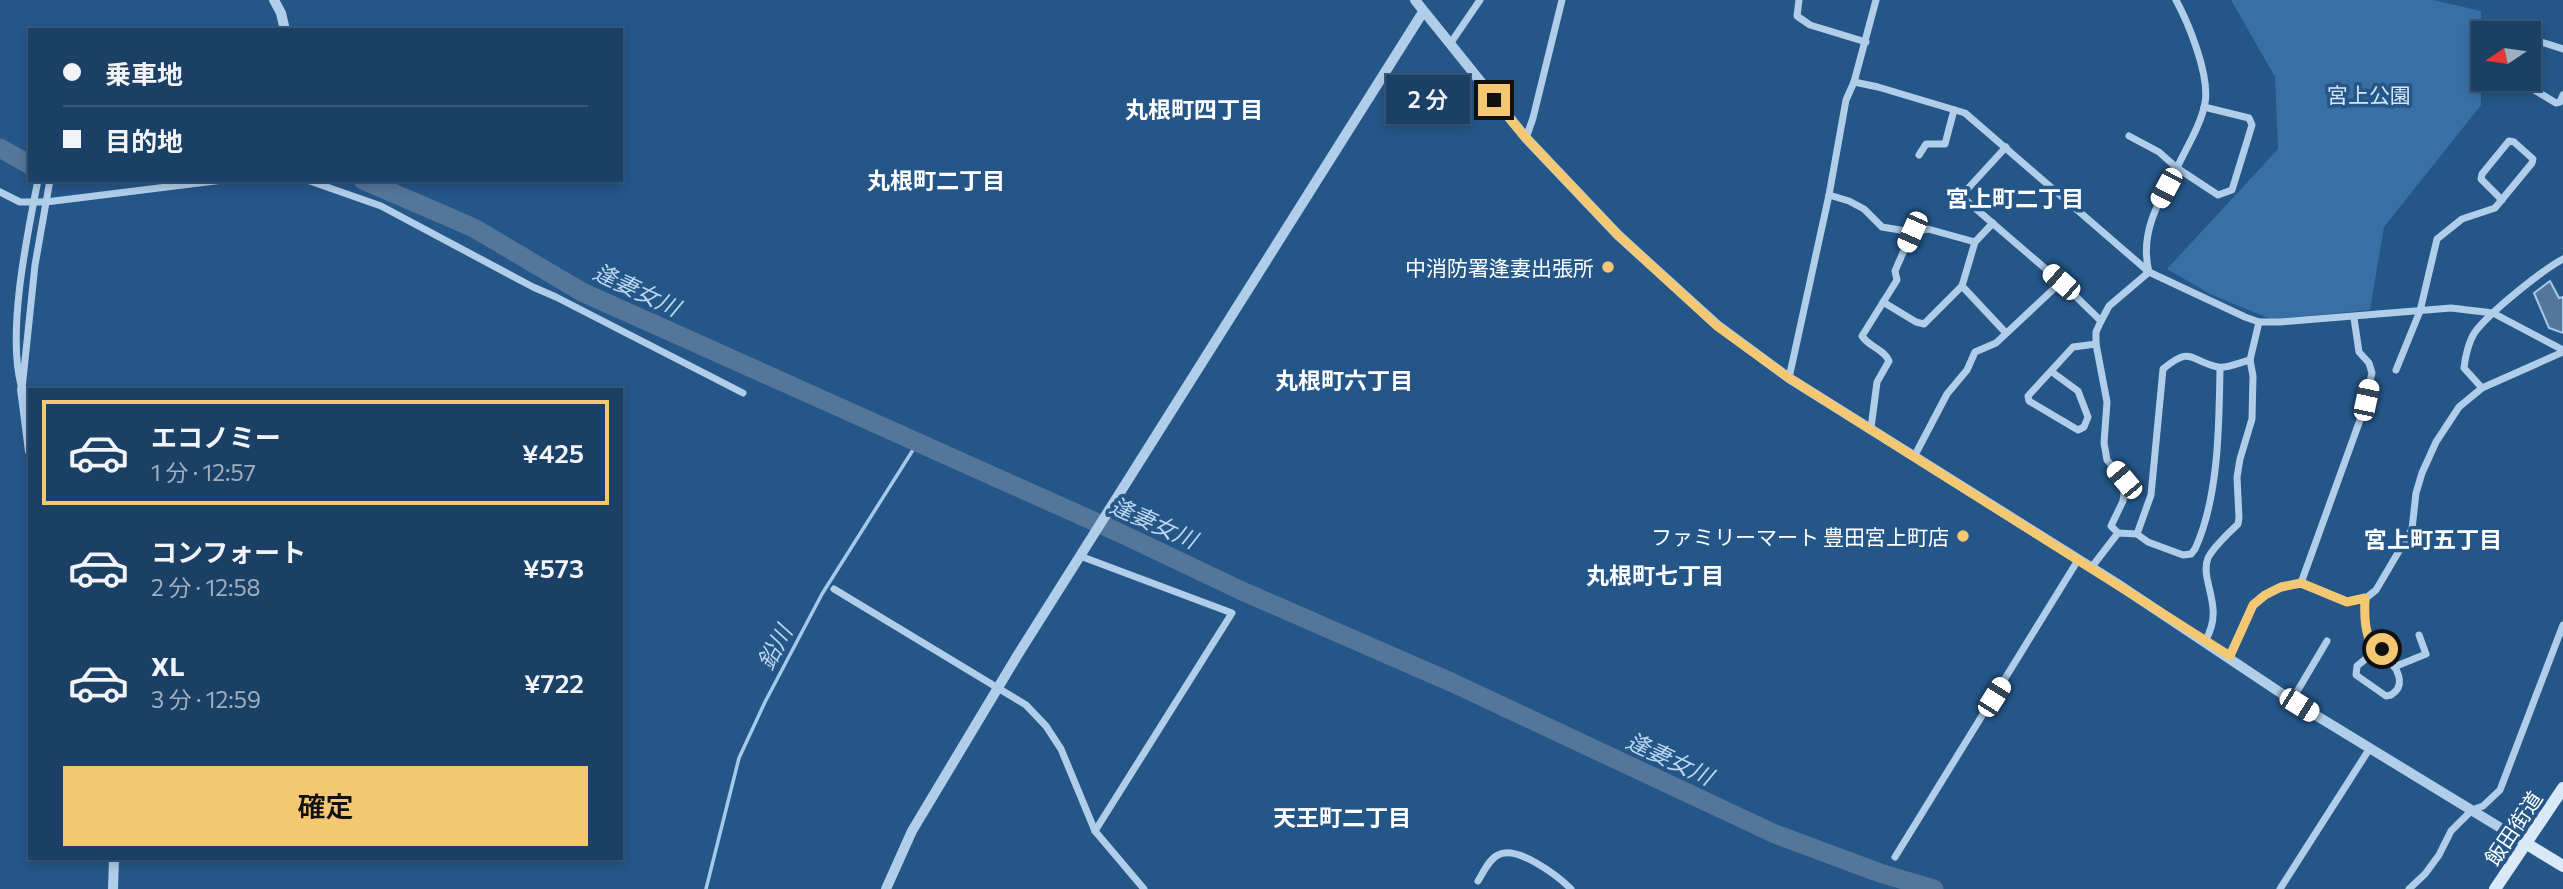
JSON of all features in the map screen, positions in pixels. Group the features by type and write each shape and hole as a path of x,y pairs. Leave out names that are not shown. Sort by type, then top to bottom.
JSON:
{"main road":[{"name":"飯田街道","path":"2495,889 2563,788"},
{"path":"2527,844 2563,866"}],"street":[{"path":"274,0 285,28"},
{"path":"1415,0 1526,138 1609,225 1717,326 1789,378 2230,656 2292,700 2527,844"},
{"path":"1450,44 1480,0"},
{"path":"1526,138 1562,0"},
{"path":"1799,0 1797,16 1804,21 1866,42"},
{"path":"1789,378 1829,195 1846,100 1854,82 1876,0"},
{"path":"2149,272 2144,253 2153,212 2177,168 2204,107 2207,92 2186,18 2176,0"},
{"path":"886,889 912,831 999,687 1423,12"},
{"path":"2541,42 2563,49"},
{"path":"1854,82 1965,113 2149,272 2259,322 2354,318 2451,308 2493,313 2563,351"},
{"path":"2537,91 2556,103 2560,102 2563,95"},
{"path":"2129,136 2159,152 2177,168 2218,195 2232,190 2252,125 2249,118 2204,107"},
{"path":"1919,155 1926,144 1945,144 1954,110"},
{"path":"2396,370 2420,311 2437,239 2455,223 2491,211 2502,200 2533,159 2514,142 2509,141 2482,174 2481,179 2502,200"},
{"path":"2006,147 1961,196 2061,282 2101,321"},
{"path":"28,436 17,371 18,328 21,282 37,182"},
{"path":"22,389 31,292 50,182"},
{"path":"0,192 20,202 34,198 46,202 207,182"},
{"path":"313,182 381,206 533,287 743,393"},
{"path":"1829,195 1864,209 1882,227 1912,232 1928,229 1975,242"},
{"path":"1883,302 1924,324 1962,286 1975,242 1993,223"},
{"path":"1871,428 1877,382 1889,361 1886,354 1866,342 1862,336 1897,280 1895,271 1912,232"},
{"path":"2482,388 2464,368 2474,334 2493,313 2548,267 2563,259"},
{"path":"2149,272 2109,306 2096,332 2108,401 2104,443 2108,460 2126,485 2123,501 2111,526 2118,533 2137,534 2148,542 2183,555 2190,554 2195,549 2210,508 2219,413 2220,368"},
{"path":"1915,455 1947,394 1967,370 1975,352 1996,343 2061,282"},
{"path":"1962,286 2006,333"},
{"path":"2301,583 2360,420 2372,373 2369,363 2359,352 2354,318"},
{"path":"2205,641 2212,629 2214,617 2206,565 2209,556 2238,524 2237,477 2252,419 2250,360 2259,322"},
{"path":"2052,372 2078,391 2088,417 2084,427 2078,430 2029,401 2028,396 2073,347 2096,344"},
{"path":"2230,656 2256,601 2281,587 2301,583 2347,602 2365,598 2376,590 2412,529 2416,493 2442,432 2459,407 2482,388 2563,351"},
{"path":"2137,534 2151,495 2163,369 2185,356 2194,356 2220,368 2250,360"},
{"path":"2091,568 2118,533"},
{"path":"1080,556 1232,613 1095,831"},
{"path":"1895,857 2078,560"},
{"path":"834,589 1026,705 1046,726 1061,749 1095,831 1144,889"},
{"path":"2365,598 2366,637 2374,652"},
{"path":"2409,889 2439,855 2451,831 2472,810 2490,801 2500,790 2563,625"},
{"path":"2394,667 2426,654 2419,635"},
{"path":"2292,700 2328,641"},
{"path":"2382,649 2387,652 2401,683 2396,692 2386,696 2357,675 2357,666 2374,652 2382,649"},
{"path":"2280,889 2370,748"},
{"path":"1478,881 1495,856 1514,852 1571,889"},
{"path":"113,889 114,860"}],"green space":[{"name":"宮上公園","path":"2231,0 2433,0 2481,11 2481,21 2471,21 2471,91 2481,91 2481,105 2384,227 2370,310 2271,319 2212,295 2167,269 2278,149 2275,77"}],"shaded area":[{"path":"2550,281 2559,298 2563,297 2563,333 2549,328 2534,293"}],"waterway":[{"name":"逢妻女川","path":"0,148 28,164"},
{"name":"逢妻女川","path":"368,182 474,228 582,292 1120,533 1242,591 1453,683 1775,834 1880,873 1934,889"},
{"name":"鉛川","path":"706,889 739,758 765,702 822,594 918,442"}],"place":[{"name":"中消防署逢妻出張所","path":"1608,267"},
{"name":"ファミリーマート 豊田宮上町店","path":"1963,536"}],"district":[{"name":"丸根町四丁目","path":"1194,109"},
{"name":"丸根町二丁目","path":"936,180"},
{"name":"宮上町二丁目","path":"2015,198"},
{"name":"丸根町六丁目","path":"1344,380"},
{"name":"宮上町五丁目","path":"2433,539"},
{"name":"丸根町七丁目","path":"1655,575"},
{"name":"天王町二丁目","path":"1342,817"}],"route":[{"path":"1494,100 1526,138 1618,235 1717,326 1789,378 2230,656 2256,601 2288,584 2301,583 2347,602 2365,598 2366,637 2374,652 2382,649"}]}
